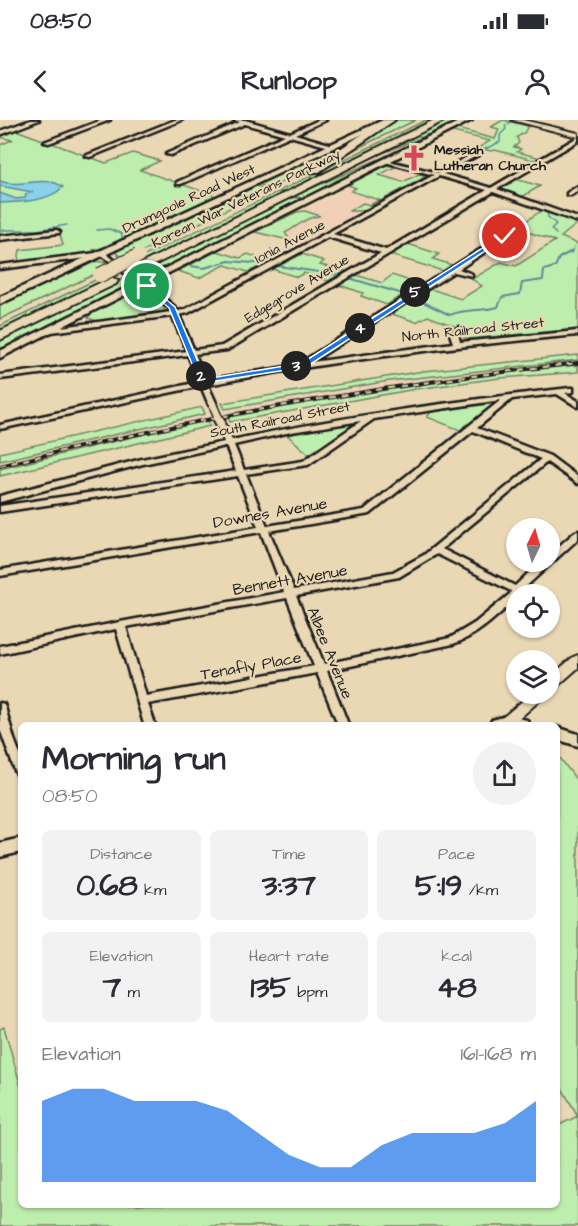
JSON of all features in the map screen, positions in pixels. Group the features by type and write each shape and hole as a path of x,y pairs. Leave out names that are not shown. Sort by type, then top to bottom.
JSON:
{"highway":[{"path":"312,173 389,120"},
{"name":"Korean War Veterans Parkway","path":"0,336 106,278 422,120"},
{"name":"Korean War Veterans Parkway","path":"143,260 293,192 441,120"},
{"path":"293,192 448,130"},
{"name":"Korean War Veterans Parkway","path":"0,323 106,278"}],"main road":[{"name":"Drumgoole Road West","path":"2,299 104,254 389,120"},
{"path":"0,355 468,120"},
{"path":"560,735 578,740"},
{"path":"0,850 18,846"}],"street":[{"path":"0,133 36,120"},
{"path":"47,142 107,120"},
{"path":"88,156 179,120"},
{"path":"236,120 248,121 333,146"},
{"path":"179,183 323,120"},
{"path":"515,120 578,137"},
{"path":"169,154 248,121"},
{"name":"Edgegrove Avenue","path":"0,377 224,348 578,137"},
{"name":"Ionia Avenue","path":"47,331 186,312 478,153"},
{"path":"387,161 492,190 578,220"},
{"path":"569,194 578,188"},
{"path":"304,365 512,233 509,230 521,222"},
{"path":"0,238 57,232"},
{"path":"328,235 387,252"},
{"path":"0,267 104,254"},
{"name":"Albee Avenue","path":"104,254 168,303 176,315 342,722"},
{"path":"452,269 470,275"},
{"path":"82,314 83,318 89,322 104,324"},
{"path":"458,344 454,337 459,329"},
{"name":"North Railroad Street","path":"0,425 203,381 458,344 578,333"},
{"name":"South Railroad Street","path":"0,499 90,474 374,416 570,390"},
{"path":"560,393 578,405"},
{"name":"Downes Avenue","path":"0,573 367,512 508,398"},
{"path":"0,509 305,463 374,416"},
{"path":"471,428 547,458 578,481"},
{"name":"Bennett Avenue","path":"0,650 120,625 389,578 418,564 547,458"},
{"name":"Tenafly Place","path":"560,550 578,534"},
{"path":"435,549 506,585"},
{"name":"Tenafly Place","path":"522,584 535,572"},
{"name":"Tenafly Place","path":"142,701 320,669 453,640 467,634 506,603"},
{"path":"120,625 148,722"},
{"path":"560,676 578,660"},
{"path":"511,722 530,704"},
{"path":"0,707 8,739 18,764"}],"shaded area":[{"path":"387,165 427,176 301,244 258,233 312,204 318,204 340,193 336,191"},
{"path":"578,360 578,365 425,381 227,414 225,409 389,381"},
{"path":"205,414 207,419 0,469 0,461"}],"green space":[{"path":"394,120 416,120 339,157"},
{"path":"426,120 437,120 287,193 279,191"},
{"path":"447,120 463,120 364,161"},
{"path":"503,120 528,126 524,133 517,137 519,143 514,147 521,149 517,152 541,158 537,161 478,148 490,141 453,132 457,129 495,139 499,129 491,127"},
{"path":"13,129 106,163 133,153 160,161 140,170 216,196 110,246 93,250 95,252 92,254 18,262 20,250 63,245 59,230 0,236 0,145 12,140 0,137 0,134"},
{"path":"370,131 330,159 270,188 258,184"},
{"path":"411,145 304,199 294,196"},
{"path":"387,165 395,167 379,175 403,182 419,174 427,176 362,211 349,211 363,203 370,205 379,200 351,191 356,188 348,185"},
{"path":"515,179 540,186 522,197 499,189"},
{"path":"256,186 268,189 125,260 114,251"},
{"path":"277,192 285,194 135,267 130,263"},
{"path":"292,197 304,200 149,278 139,271"},
{"path":"544,209 578,223 561,237 578,244 578,329 468,339 462,336 464,330 428,316 416,322 392,314 431,289 461,299 482,286 472,279 501,262 516,266 555,241 519,229 520,225"},
{"path":"305,211 320,216 306,220 285,233 288,237 284,239 255,232 297,212"},
{"path":"408,244 439,254 433,259 452,265 443,271 390,255"},
{"path":"217,251 240,258 248,254 270,262 248,272 225,265 199,278 178,271"},
{"path":"302,254 324,261 320,265 346,271 328,281 304,273 297,277 272,269"},
{"path":"93,261 103,262 110,267 0,319 0,305"},
{"path":"114,271 119,275 0,334 0,326"},
{"path":"356,275 382,283 392,275 419,284 387,305 361,296 363,293 339,285"},
{"path":"124,278 132,285 0,352 0,341"},
{"path":"139,289 164,307 165,313 100,322 88,318 91,313"},
{"path":"578,355 578,360 389,381 225,409 222,403 424,371"},
{"path":"578,365 578,372 500,378 416,389 230,422 227,414 425,381"},
{"path":"492,404 493,407 460,430 427,417 431,412"},
{"path":"202,407 205,414 0,461 0,453"},
{"path":"207,419 210,426 0,476 0,469"},
{"path":"347,423 355,425 310,455 287,435"},
{"path":"560,758 578,782 578,1116 560,1085"},
{"path":"4,1027 18,1076 18,1208 560,1208 560,1125 578,1116 578,1226 0,1226 0,1029"}],"water":[{"path":"0,181 15,183 41,181 56,183 63,187 50,196 0,203 0,193 16,199 25,198 26,194 32,192 0,186"}],"waterway":[{"path":"485,149 500,142 500,135 506,129 505,126 511,122"},
{"path":"547,212 548,217 556,224 551,229 556,234"},
{"path":"0,230 37,230 67,225"},
{"path":"97,230 109,229 122,234 122,240"},
{"path":"572,251 574,247"},
{"path":"415,298 450,315 498,307 502,297 520,294 522,283 543,280 544,270 555,267 559,258 572,251"},
{"path":"191,266 204,268 229,261 267,264"},
{"path":"278,266 339,275"},
{"path":"349,278 403,294"}],"railway":[{"path":"0,466 215,418 432,382 578,363"}],"place":[{"name":"Messiah Lutheran Church","path":"414,158"}],"route":[{"path":"147,286 172,307 203,381 304,365 505,236"}]}
